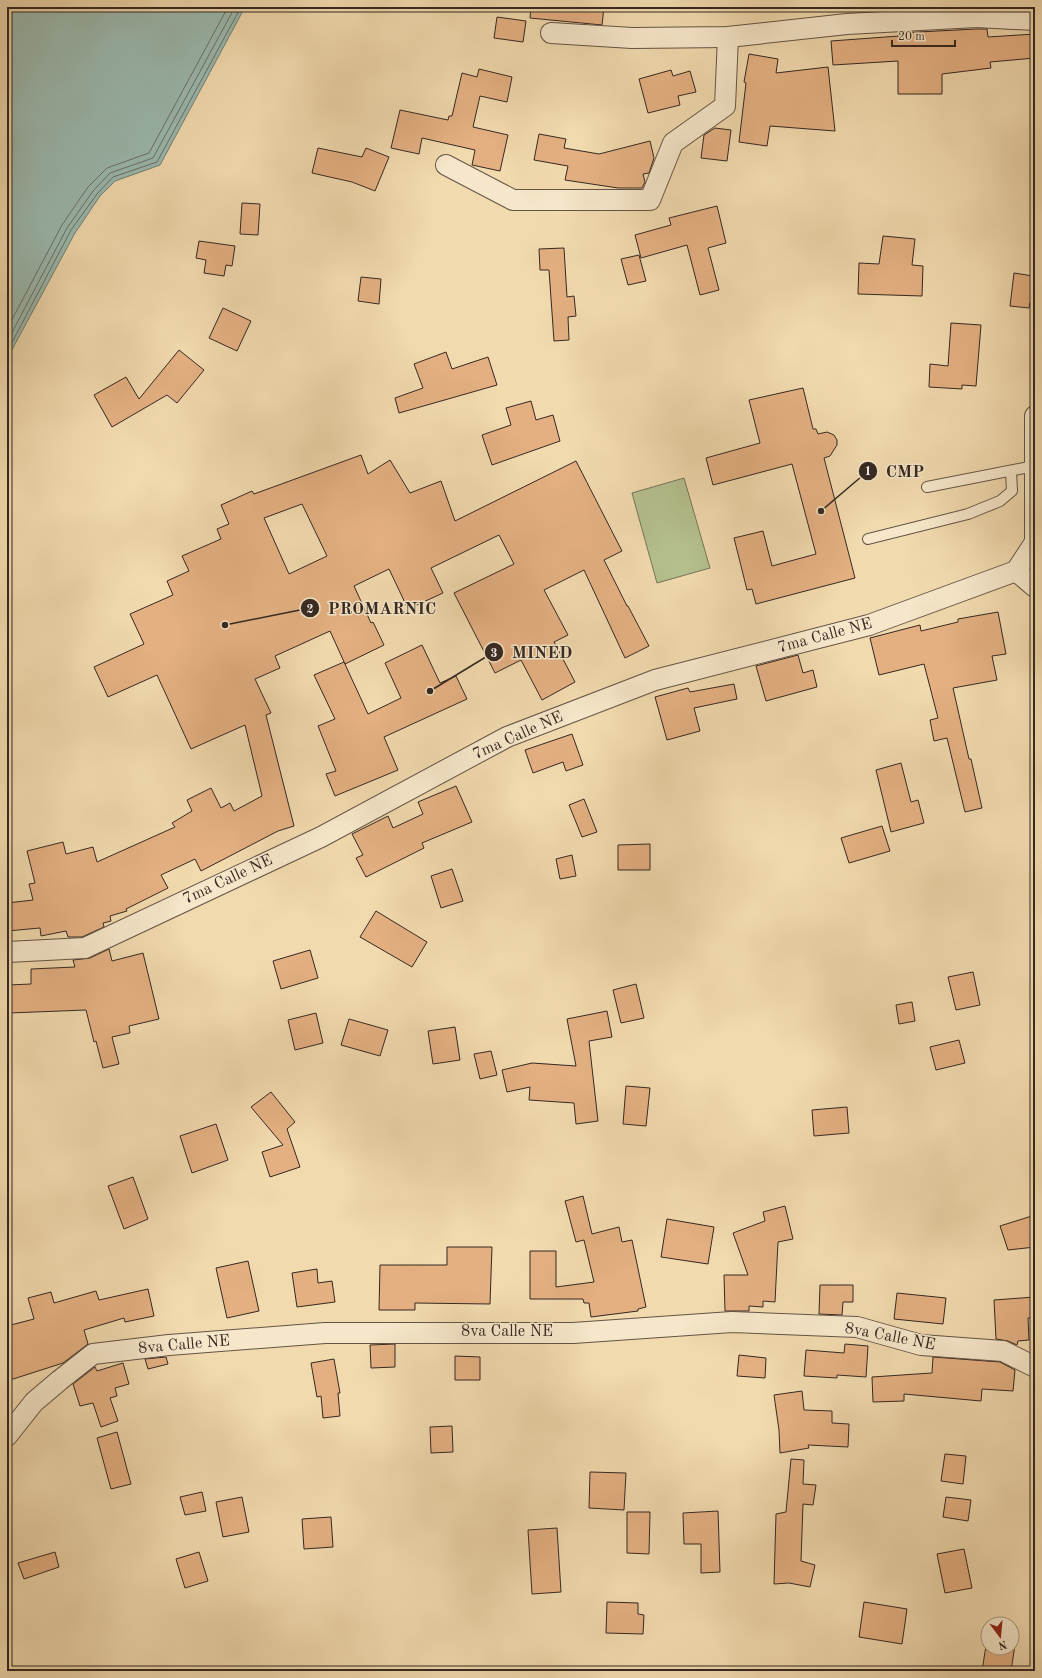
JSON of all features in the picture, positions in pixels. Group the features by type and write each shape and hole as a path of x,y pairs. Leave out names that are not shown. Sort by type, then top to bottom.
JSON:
{"street":[{"path":"551,33 632,38 728,37 847,24 969,17 1035,20"},
{"path":"446,165 513,200 650,200 673,143 725,106 728,37"},
{"path":"1035,428 1035,542 1016,571 1035,587"},
{"name":"7ma Calle NE","path":"7,952 85,948 321,837 507,737 647,683 869,625 1016,571"},
{"name":"8va Calle NE","path":"7,1436 34,1402 93,1354 169,1345 325,1333 572,1333 732,1322 856,1327 921,1345 1003,1351 1035,1367"}],"lane":[{"path":"927,488 1034,466"},
{"path":"868,539 968,514 1000,501 1012,491 1011,471"}],"green space":[{"path":"684,478 710,568 657,583 632,493"}],"water":[{"path":"7,7 245,7 160,165 115,181 100,196 75,233 7,359"}],"building":[{"path":"531,7 604,7 602,25 530,18"},
{"path":"497,17 526,21 523,42 494,38"},
{"path":"987,29 988,37 1035,34 1035,58 990,62 991,68 942,74 942,94 898,94 898,61 833,65 831,41 899,36 899,33"},
{"path":"749,54 778,59 776,73 828,67 835,131 770,126 767,146 739,142 746,83 744,82"},
{"path":"479,69 512,77 507,102 480,96 473,127 508,135 500,171 472,165 475,150 422,138 419,154 391,148 400,110 448,120 449,116 452,116 462,73 477,77"},
{"path":"671,70 673,76 690,71 696,92 678,96 680,105 648,113 639,79"},
{"path":"715,128 731,130 727,161 701,158 704,135"},
{"path":"539,134 566,139 564,148 599,154 650,141 654,158 649,173 643,174 645,182 642,188 618,188 565,180 568,166 534,160"},
{"path":"318,148 362,157 366,148 389,157 375,191 352,182 312,173"},
{"path":"242,203 260,204 258,235 240,234"},
{"path":"717,206 726,243 708,248 719,290 700,295 687,245 641,258 635,235 671,225 669,218"},
{"path":"883,236 915,239 912,265 923,266 922,296 858,294 859,263 879,264"},
{"path":"199,241 235,246 232,266 226,265 224,276 204,273 206,260 196,258"},
{"path":"564,248 567,297 574,296 576,316 568,317 569,340 554,341 549,270 540,270 539,249"},
{"path":"639,255 646,281 628,285 621,259"},
{"path":"1014,273 1033,276 1032,285 1035,285 1035,303 1030,302 1029,308 1010,306"},
{"path":"361,277 381,279 379,304 358,301"},
{"path":"223,308 251,321 237,351 209,338"},
{"path":"951,323 981,325 976,386 962,385 962,389 929,387 930,364 948,366"},
{"path":"179,350 204,370 177,403 167,395 112,427 94,395 126,377 139,399"},
{"path":"446,352 452,369 488,357 497,385 399,413 395,398 423,388 414,364"},
{"path":"803,388 813,429 816,429 818,434 827,432 834,435 837,440 837,445 830,456 824,458 855,578 756,604 752,589 747,590 734,538 763,531 772,566 816,554 792,464 713,485 706,458 760,443 749,400"},
{"path":"531,401 536,420 553,415 560,441 492,465 482,435 511,425 506,408"},
{"path":"361,455 368,474 390,460 410,493 441,481 455,521 576,461 622,551 604,560 649,646 625,658 584,570 544,590 568,635 554,642 575,682 542,700 521,660 495,673 454,593 514,564 499,535 431,568 443,593 408,609 389,569 354,586 371,623 373,622 384,645 345,664 330,631 275,656 280,668 255,679 271,713 266,715 294,826 278,831 201,871 195,859 161,875 168,888 126,909 127,911 110,916 111,921 103,923 104,927 82,937 68,937 66,931 41,936 40,928 7,931 7,903 33,900 29,884 35,883 27,851 63,842 66,854 93,847 97,862 175,827 172,823 192,811 187,800 211,788 221,808 230,803 234,811 262,796 245,725 191,749 157,675 108,697 94,667 144,644 130,614 173,595 167,581 189,571 182,556 221,539 217,529 229,524 221,505 252,491 254,494","holes":["302,504 327,556 289,574 264,518"]},
{"path":"998,612 1006,654 992,656 997,680 953,688 982,808 965,812 947,738 934,741 930,720 938,718 924,664 879,675 870,638 920,625 921,631 958,622 958,619"},
{"path":"422,645 440,683 456,676 467,699 384,737 398,770 335,796 326,774 336,771 318,726 335,719 314,675 344,662 368,714 401,698 385,663"},
{"path":"798,655 803,673 813,670 817,687 766,701 756,666"},
{"path":"734,684 737,699 694,708 700,731 667,740 655,697 688,688 690,692"},
{"path":"572,734 583,765 566,771 563,762 533,773 525,750"},
{"path":"901,763 911,802 918,800 924,823 891,832 876,770"},
{"path":"456,786 472,822 422,843 424,848 366,877 356,858 363,855 352,834 388,816 393,828 423,814 418,802"},
{"path":"584,799 597,832 582,837 569,805"},
{"path":"882,826 890,851 849,863 841,838"},
{"path":"650,844 650,870 618,870 618,845"},
{"path":"572,855 576,876 560,879 556,859"},
{"path":"452,869 463,901 441,908 431,876"},
{"path":"376,911 427,942 412,967 360,937"},
{"path":"109,949 112,961 143,953 159,1019 129,1026 130,1033 112,1037 119,1064 103,1068 96,1041 94,1042 86,1010 9,1013 8,985 31,984 31,969 75,967 73,960 90,958"},
{"path":"310,950 318,978 281,989 273,961"},
{"path":"973,972 980,1005 956,1010 948,977"},
{"path":"636,984 644,1018 621,1023 613,990"},
{"path":"912,1002 915,1021 899,1024 896,1005"},
{"path":"607,1011 612,1037 589,1041 598,1121 576,1124 574,1103 529,1100 530,1087 507,1092 502,1070 532,1063 576,1066 567,1019"},
{"path":"316,1013 323,1043 295,1050 288,1020"},
{"path":"349,1019 388,1030 380,1056 341,1045"},
{"path":"455,1027 460,1060 433,1064 428,1031"},
{"path":"959,1040 965,1063 936,1070 930,1047"},
{"path":"491,1051 497,1075 480,1079 474,1054"},
{"path":"626,1086 650,1088 646,1126 623,1124"},
{"path":"271,1092 295,1122 287,1129 300,1167 270,1177 262,1152 283,1145 251,1107"},
{"path":"847,1107 849,1133 814,1136 812,1110"},
{"path":"216,1124 228,1160 192,1173 180,1136"},
{"path":"133,1177 148,1219 124,1229 108,1186"},
{"path":"583,1196 592,1234 619,1227 622,1242 632,1240 646,1307 638,1309 638,1311 591,1317 589,1303 584,1303 583,1299 530,1299 530,1251 556,1251 556,1287 594,1282 584,1240 576,1242 565,1201"},
{"path":"785,1206 793,1239 778,1242 775,1302 763,1301 763,1307 749,1306 749,1311 725,1311 724,1275 748,1275 733,1233 765,1221 763,1212"},
{"path":"1035,1215 1035,1247 1008,1250 1000,1226"},
{"path":"667,1219 714,1227 708,1264 661,1257"},
{"path":"447,1247 492,1247 490,1304 415,1303 415,1310 379,1310 380,1265 447,1265"},
{"path":"248,1261 259,1311 227,1318 216,1268"},
{"path":"317,1269 318,1283 332,1281 335,1302 297,1307 292,1273"},
{"path":"820,1285 853,1285 853,1302 843,1302 842,1315 819,1314"},
{"path":"148,1289 154,1316 125,1322 124,1318 84,1330 88,1344 63,1363 7,1381 7,1326 34,1319 28,1298 51,1292 54,1303 96,1291 99,1300"},
{"path":"897,1293 946,1298 943,1324 894,1319"},
{"path":"1035,1297 1035,1318 1028,1318 1029,1340 1018,1341 1017,1345 1008,1341 996,1339 994,1300"},
{"path":"395,1344 395,1367 371,1368 370,1345"},
{"path":"845,1344 868,1346 866,1377 837,1375 837,1378 804,1376 806,1350 844,1353"},
{"path":"739,1355 766,1358 765,1378 737,1376"},
{"path":"455,1356 480,1357 480,1380 455,1380"},
{"path":"166,1357 168,1364 148,1369 145,1359"},
{"path":"933,1357 1000,1362 1015,1370 1013,1391 982,1389 981,1401 904,1394 904,1401 873,1402 872,1377 932,1373"},
{"path":"334,1359 340,1393 338,1393 340,1416 323,1418 321,1396 317,1397 311,1363"},
{"path":"123,1363 129,1384 115,1388 117,1396 110,1398 118,1421 101,1427 93,1403 80,1406 73,1384 95,1367 97,1371"},
{"path":"802,1391 804,1410 832,1411 832,1423 849,1424 848,1447 808,1445 809,1448 780,1453 779,1430 774,1395"},
{"path":"452,1426 453,1452 431,1453 430,1427"},
{"path":"117,1432 131,1484 111,1489 97,1438"},
{"path":"945,1454 966,1456 963,1484 941,1481"},
{"path":"791,1459 804,1460 803,1484 816,1485 813,1505 803,1504 801,1561 815,1565 810,1587 789,1583 774,1584 776,1514 786,1512"},
{"path":"590,1472 626,1473 624,1510 589,1508"},
{"path":"202,1492 206,1511 185,1515 180,1497"},
{"path":"242,1497 249,1532 223,1537 216,1502"},
{"path":"946,1497 971,1500 968,1521 943,1517"},
{"path":"718,1511 720,1572 701,1573 701,1544 684,1544 683,1513"},
{"path":"627,1512 650,1512 649,1554 627,1553"},
{"path":"331,1517 333,1547 304,1549 302,1519"},
{"path":"557,1528 561,1592 532,1594 528,1530"},
{"path":"964,1549 972,1588 945,1593 937,1554"},
{"path":"55,1552 59,1567 24,1579 18,1563"},
{"path":"199,1552 208,1581 185,1588 176,1559"},
{"path":"607,1602 638,1603 638,1614 644,1615 643,1634 606,1633"},
{"path":"864,1602 907,1609 902,1644 859,1637"},
{"path":"984,1656 1013,1656 1011,1671 982,1671"}],"place":[{"name":"CMP","path":"821,511"},
{"name":"PROMARNIC","path":"225,625"},
{"name":"MINED","path":"430,691"}]}
